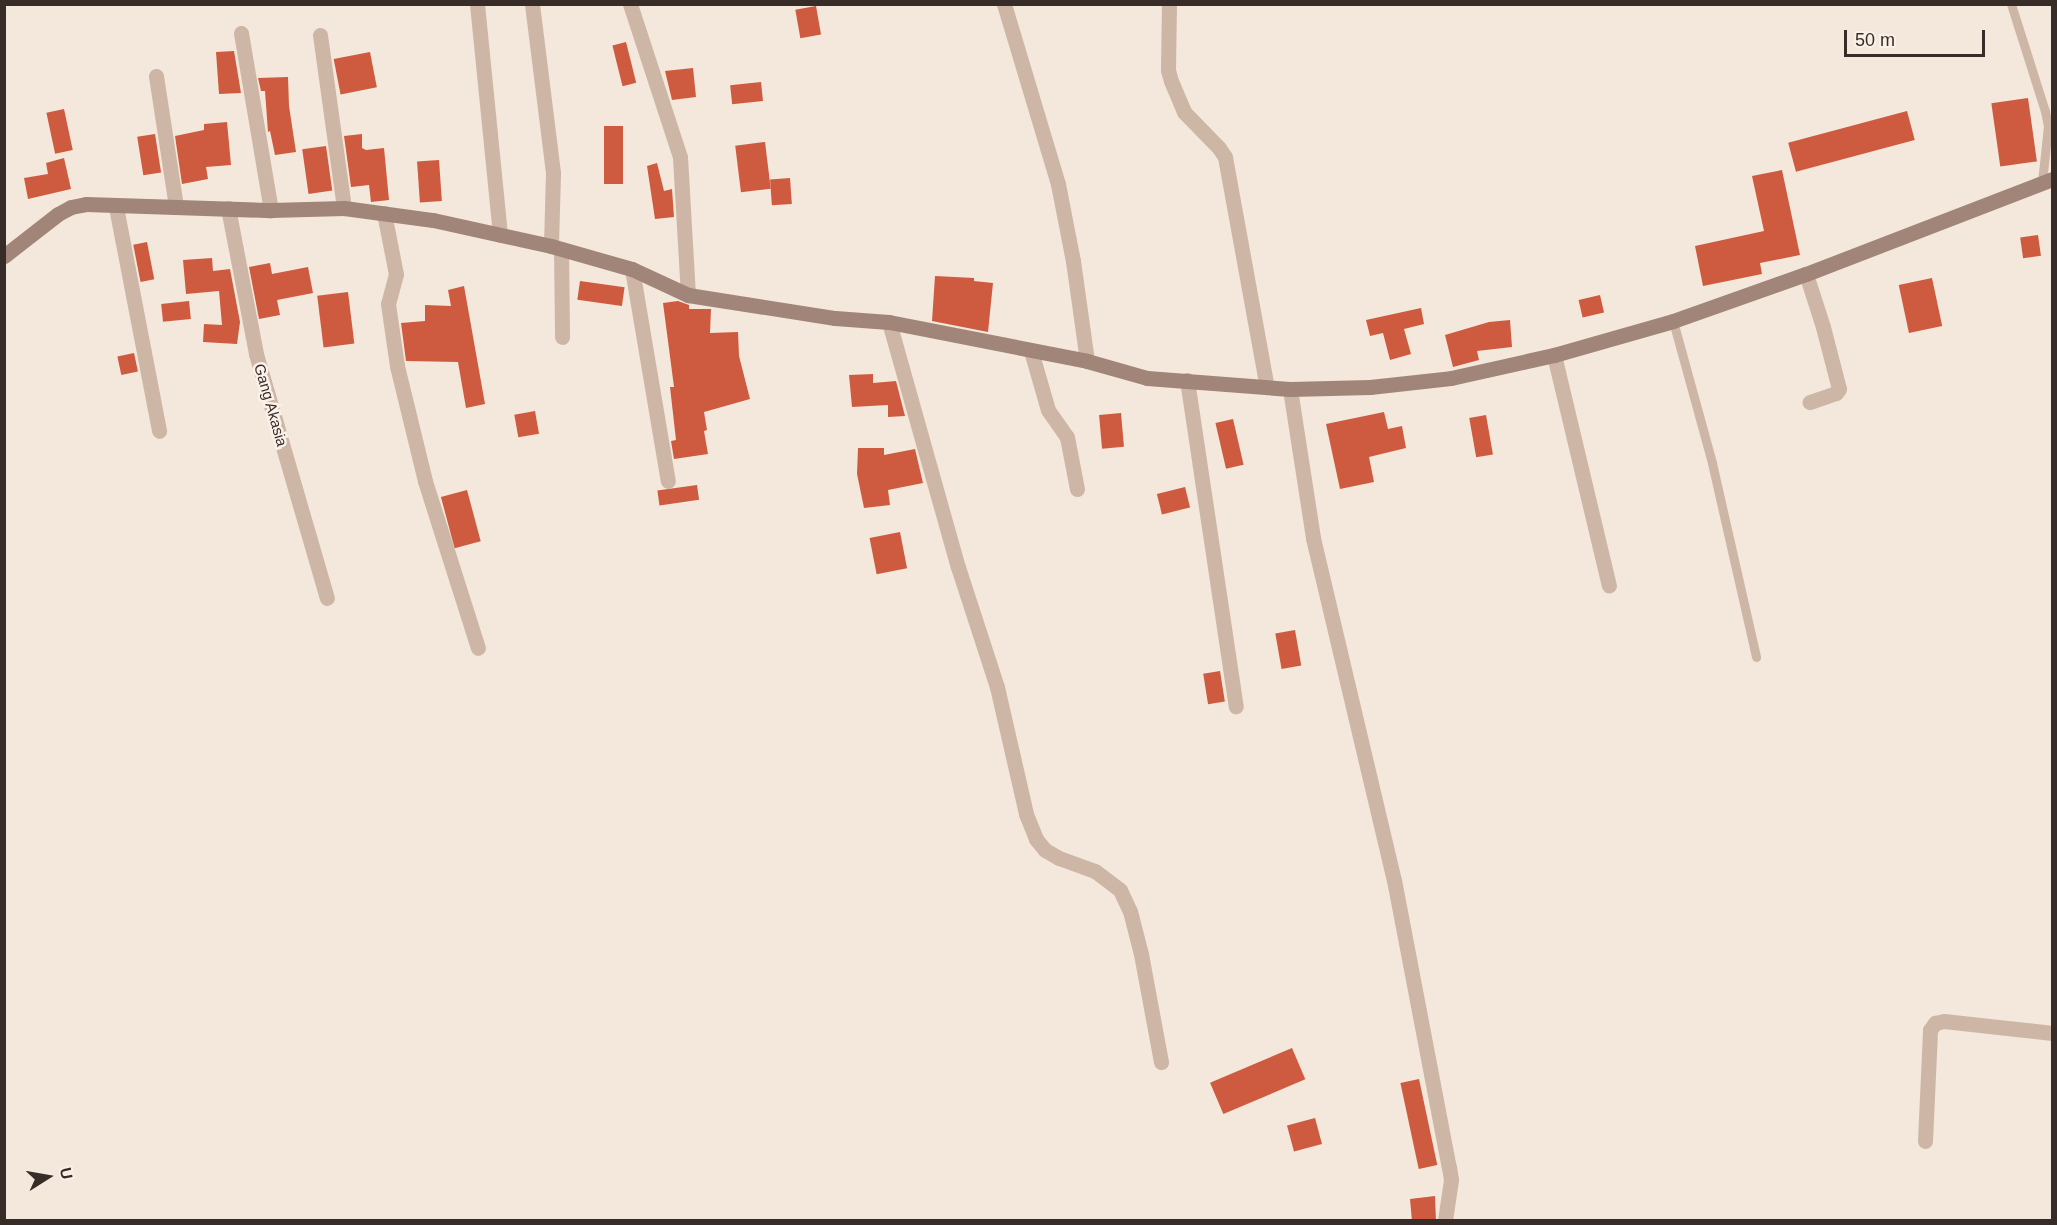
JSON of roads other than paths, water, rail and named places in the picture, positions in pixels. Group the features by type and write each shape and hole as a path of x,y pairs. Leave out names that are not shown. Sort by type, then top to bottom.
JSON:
{"main road":[{"path":"4,256 71,207 86,204 116,207 176,206 271,210 344,208 433,220 556,248 632,269 688,295 824,316 889,322 1087,361 1147,378 1290,389 1370,387 1451,378 1554,355 1672,321 1806,274 2047,181"}],"street":[{"path":"477,4 500,235"},
{"path":"532,4 553,173 562,337"},
{"path":"630,4 680,157 688,295"},
{"path":"1004,4 1058,184 1073,261 1087,361"},
{"path":"1169,4 1168,70 1184,112 1225,157 1267,387"},
{"path":"241,33 271,210"},
{"path":"320,35 344,208"},
{"path":"156,76 176,206"},
{"path":"116,207 159,431"},
{"name":"Gang Akasia","path":"228,208 256,354 327,598"},
{"path":"384,213 396,274 388,304 397,366 425,481 478,648"},
{"path":"632,269 668,481"},
{"path":"1806,274 1827,338 1839,389 1836,393 1810,402"},
{"path":"889,322 958,567 997,687 1026,814 1036,839 1045,850 1059,858 1095,871 1120,890 1130,911 1141,954 1161,1062"},
{"path":"1031,351 1048,410 1067,437 1077,489"},
{"path":"1554,355 1609,586"},
{"path":"1187,380 1236,706"},
{"path":"1290,389 1313,538 1394,880 1449,1167 1451,1180 1445,1221"},
{"path":"1924,1141 1930,1030 1935,1023 1944,1021 2052,1033"}],"lane":[{"path":"2011,4 2046,118 2047,181"},
{"path":"1672,321 1712,463 1756,657"}]}
